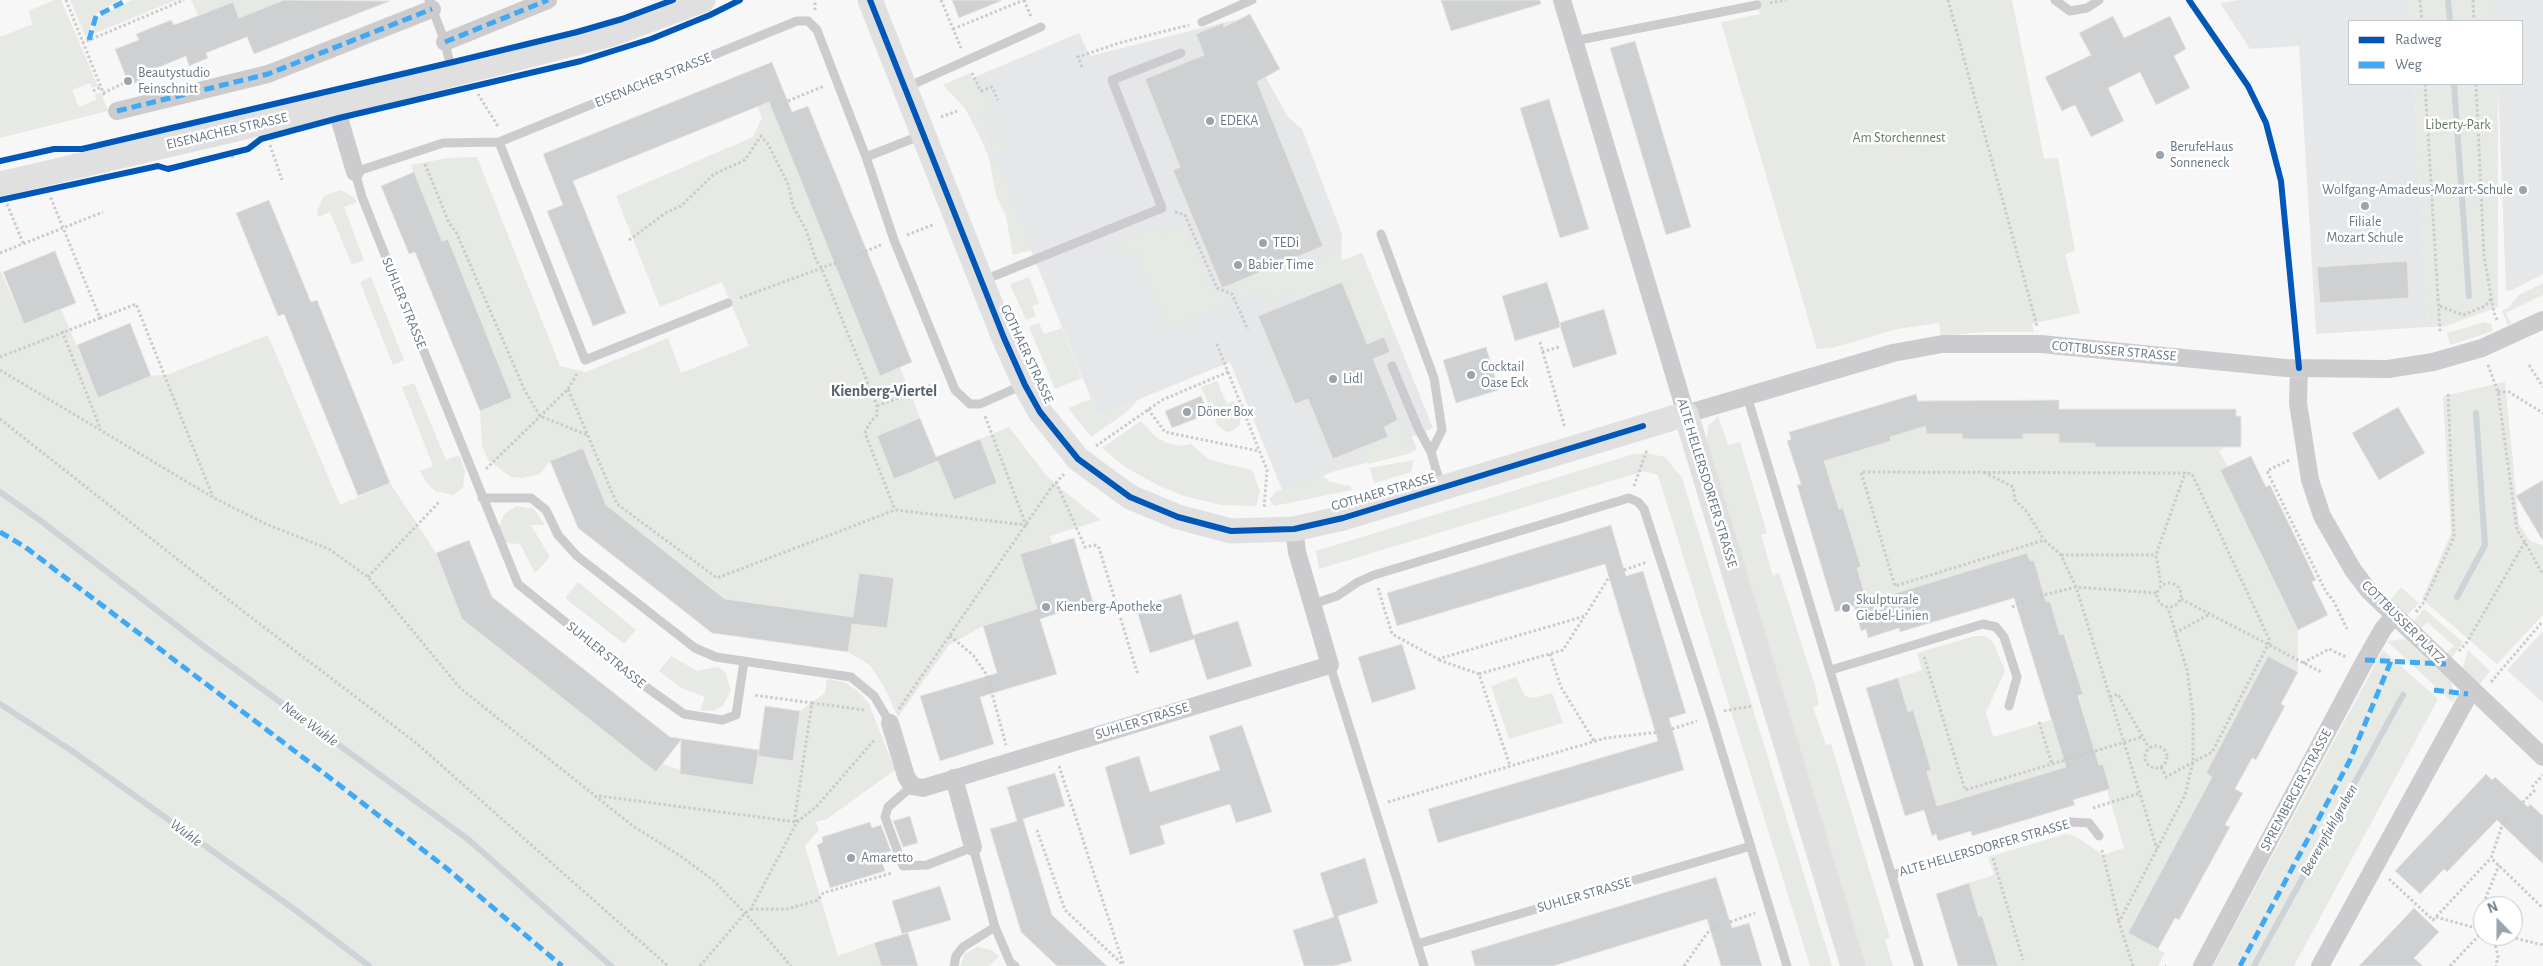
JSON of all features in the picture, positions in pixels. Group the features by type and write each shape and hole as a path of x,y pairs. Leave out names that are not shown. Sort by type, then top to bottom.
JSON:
{"street":[{"path":"445,42 548,0"},
{"name":"EISENACHER STRASSE","path":"5,195 335,104 609,35 703,0"},
{"name":"GOTHAER STRASSE","path":"870,0 922,135 1025,385 1051,428 1078,459 1130,498 1178,517 1231,532 1294,529 1343,518 1686,414"},
{"name":"ALTE HELLERSDORFER STRASSE","path":"1562,0 1853,966"},
{"path":"112,105 268,74 431,4"},
{"name":"SUHLER STRASSE","path":"335,104 355,172"},
{"name":"COTTBUSSER STRASSE","path":"1686,414 1893,353 1942,344 2041,344 2299,368 2388,369 2432,362 2482,348 2506,339 2543,320"},
{"name":"COTTBUSSER PLATZ","path":"2299,368 2298,403 2310,480 2322,516 2353,570 2369,591 2543,757"},
{"path":"1294,529 1297,552 1330,665"},
{"name":"SPREMBERGER STRASSE","path":"2202,966 2383,629 2400,621"},
{"name":"SUHLER STRASSE","path":"912,786 923,788 1330,665"},
{"path":"2320,966 2472,689"},
{"path":"887,717 906,776 912,786"},
{"path":"954,778 974,847"}],"lane":[{"path":"1202,22 1252,0"},
{"path":"2055,0 2070,11 2087,8 2099,0"},
{"path":"431,4 445,42 453,75"},
{"path":"1574,42 1756,5"},
{"name":"EISENACHER STRASSE","path":"355,172 419,149 443,143 502,141 797,21 808,21 817,30 837,81"},
{"path":"904,88 1041,27"},
{"path":"981,281 1162,208 1112,80 1181,53"},
{"path":"837,81 866,157 894,240 955,390 963,400 970,404 980,404"},
{"path":"866,157 922,135"},
{"path":"502,141 585,360 728,303"},
{"name":"SUHLER STRASSE","path":"355,172 362,197 518,584 646,687 684,714 722,720 736,715 744,661"},
{"path":"1381,234 1434,378 1442,430 1431,452"},
{"path":"1392,366 1418,428 1431,452 1441,488"},
{"name":"GOTHAER STRASSE","path":"980,404 1025,385"},
{"name":"ALTE HELLERSDORFER STRASSE","path":"1747,396 1919,966"},
{"path":"482,498 531,498 546,510 558,535 577,556 695,648 716,657 851,677 874,696 887,717"},
{"path":"1313,604 1337,596 1358,582 1374,575 1629,498 1638,502 1644,509 1787,966"},
{"path":"1831,670 1983,624 1996,627 2004,637 2016,677 2009,706"},
{"path":"1330,665 1424,966"},
{"path":"912,786 888,807 885,817 903,866 928,865 974,847 995,926 1010,962 1015,966"},
{"name":"ALTE HELLERSDORFER STRASSE","path":"1892,874 2070,822 2088,823 2098,836"},
{"name":"SUHLER STRASSE","path":"1417,944 1751,846"},
{"path":"954,966 956,956 963,947 995,926"}],"path":[{"path":"66,0 101,87 112,105"},
{"path":"82,43 184,0"},
{"path":"941,0 962,51"},
{"path":"953,29 1024,0 1032,20"},
{"path":"1948,0 2041,344"},
{"path":"2420,0 2422,20"},
{"path":"2472,0 2474,20"},
{"path":"1082,67 1078,57 1119,43 1202,22"},
{"path":"963,74 971,70 981,92 992,87 998,100"},
{"path":"788,101 837,81"},
{"path":"104,93 124,83"},
{"path":"2426,85 2440,331"},
{"path":"2476,85 2484,256 2494,313 2506,339"},
{"path":"93,90 101,87"},
{"path":"478,94 502,141"},
{"path":"941,117 957,111"},
{"path":"629,240 667,212 681,206 714,174 745,160 761,136 768,144 788,184 793,206 806,230 816,260 821,267 877,406 877,415 868,424 865,433 895,510"},
{"path":"270,145 282,180"},
{"path":"419,149 449,224 456,232 524,391 540,416 588,435"},
{"path":"223,156 240,151"},
{"path":"49,191 100,318"},
{"path":"0,200 5,195 23,243"},
{"path":"1162,208 1185,215 1217,288 1232,294 1248,330"},
{"path":"0,253 103,212"},
{"path":"728,303 838,262"},
{"path":"2439,306 2463,315 2485,306 2491,298"},
{"path":"0,357 62,331 136,304 214,498"},
{"path":"62,331 102,431"},
{"path":"1216,342 1267,470 1265,531"},
{"path":"1540,342 1566,431"},
{"path":"1542,352 1559,347"},
{"path":"2482,348 2498,392 2517,530 2543,575"},
{"path":"491,464 568,389 585,360"},
{"path":"2529,364 2543,387"},
{"path":"0,370 214,498 266,524 330,549 368,577 460,688 598,796 633,826 679,855 712,880 745,913 790,966"},
{"path":"1095,447 1162,400 1228,372"},
{"path":"877,406 950,378"},
{"path":"568,389 616,504 717,578 895,510 1026,526"},
{"path":"2400,621 2424,602 2454,537 2448,392"},
{"path":"2498,392 2509,392 2543,412"},
{"path":"980,404 1026,526"},
{"path":"1148,409 1165,432 1260,451"},
{"path":"0,419 248,615 415,742 668,966"},
{"path":"1629,498 1639,477 1648,446"},
{"path":"2294,458 2267,471 2326,592 2333,600 2347,629"},
{"path":"2044,540 1896,586 1861,472 2192,474 2270,641 2270,645 2212,752 2166,777 2161,767"},
{"path":"1983,472 2012,487 2015,500 2027,512 2044,540 2061,555 2076,587 2157,849"},
{"path":"2156,593 2161,585 2156,555 2185,473"},
{"path":"700,966 745,913 751,909 797,822 817,806 950,636 1056,482 1064,475"},
{"path":"1056,482 1085,547 1096,545 1099,548 1138,675"},
{"path":"368,577 440,501"},
{"path":"2467,642 2525,542"},
{"path":"2061,555 2156,555"},
{"path":"1624,570 1659,558"},
{"path":"1374,575 1392,634 1438,659 1479,674 1563,650 1612,574"},
{"path":"2156,593 2160,605 2168,608 2176,606 2181,599 2181,591 2176,585 2168,583 2161,585"},
{"path":"2040,596 2076,587 2156,593"},
{"path":"2181,599 2323,673"},
{"path":"2012,607 2024,601"},
{"path":"2119,922 2185,795 2194,762 2194,714 2187,670 2168,608"},
{"path":"2175,632 2210,614"},
{"path":"1438,659 1585,616"},
{"path":"2499,671 2543,621"},
{"path":"950,636 973,655 987,675 1011,761"},
{"path":"1920,643 1965,790 2142,736"},
{"path":"2303,662 2329,649 2362,666"},
{"path":"1550,654 1561,687 1594,741"},
{"path":"1479,674 1510,766"},
{"path":"739,692 887,717"},
{"path":"2110,697 2118,694 2149,748"},
{"path":"797,822 796,816 812,703"},
{"path":"2039,722 2052,764"},
{"path":"1373,806 1594,741 1660,732"},
{"path":"2156,746 2165,752 2167,758 2161,767 2150,767 2145,761 2145,754 2149,748 2156,746"},
{"path":"1054,748 1124,966"},
{"path":"2519,806 2543,775"},
{"path":"2093,808 2140,793"},
{"path":"598,796 797,822"},
{"path":"2383,873 2433,920 2491,858 2503,823 2507,819"},
{"path":"1037,830 1065,910 1124,966"},
{"path":"2098,836 2119,922 2133,966"},
{"path":"1990,845 2023,960"},
{"path":"2491,858 2543,908"},
{"path":"2486,896 2498,865"},
{"path":"751,909 787,909 806,904 818,900 823,893 890,874 903,866"},
{"path":"1730,922 1755,913"},
{"path":"2436,917 2473,927"},
{"path":"1684,966 1707,933 1718,926"},
{"path":"2523,940 2543,945"},
{"path":"2450,966 2473,941"},
{"path":"2496,946 2498,956 2496,966"}],"shaded area":[{"name":"Filiale Mozart Schule","path":"2239,0 2409,0 2410,20 2348,20 2348,85 2414,85 2428,327 2316,334 2299,46 2250,49 2220,3"},
{"name":"Wolfgang-Amadeus-Mozart-Schule","path":"2492,0 2543,0 2543,274 2512,290 2506,291 2498,85 2523,85 2523,20 2494,20"},
{"path":"1234,20 1288,117 1302,129 1342,234 1341,261 1362,253 1433,428 1412,437 1417,450 1335,471 1283,492 1230,362 1098,416 963,82 1079,33 1090,56"},
{"path":"2543,631 2543,703 2507,670"}],"green space":[{"path":"55,0 61,0 98,86 92,88 90,83 72,90 79,107 96,100 95,94 101,93 108,111 0,138 0,37 33,24 28,11"},
{"path":"70,0 119,0 98,12 86,38"},
{"path":"132,0 176,0 91,35 94,23 100,17"},
{"path":"191,0 284,0 239,18 233,2 198,15"},
{"name":"Am Storchennest","path":"1755,0 2012,0 2044,159 2058,158 2075,251 2065,254 2080,313 2032,324 2034,332 1983,332 1941,336 1939,323 1897,329 1832,348 1817,349 1721,22 1760,14"},
{"path":"2409,0 2493,0 2494,20 2410,20"},
{"path":"970,73 980,95 986,93 993,110 977,117 980,125 994,120 998,128 984,134 988,144 1003,138 1008,150 993,156 1031,250 1013,255 1006,217 996,195 989,159 982,141 965,108 943,85"},
{"name":"Liberty-Park","path":"2414,85 2498,85 2498,307 2443,327 2428,327"},
{"path":"773,100 776,119 831,255 835,254 842,271 838,273 880,375 900,367 920,418 877,436 894,479 938,461 954,500 997,483 980,439 1009,427 1046,475 1101,520 1050,536 1052,544 1020,554 1037,609 983,626 949,645 898,717 884,687 870,665 848,652 852,624 887,628 894,578 859,574 853,617 743,601 736,607 620,516 611,517 583,448 550,461 540,474 522,478 511,477 488,460 482,446 480,411 512,398 448,239 442,241 411,165 448,158 477,157 560,366 586,372 668,338 681,373 749,346 722,282 660,307 616,196 753,137 762,118 757,106"},
{"path":"340,190 352,196 357,202 344,207 364,260 352,265 330,212 318,217 317,211 324,196"},
{"path":"1160,225 1164,233 1185,225 1211,289 1225,292 1231,303 1168,329 1135,250 1121,254 1117,243"},
{"path":"1341,251 1342,261 1362,253 1394,333 1367,344 1342,282 1298,300 1294,292 1269,302 1264,290 1240,301 1234,288 1228,285 1287,261 1291,271"},
{"path":"0,270 24,324 61,309 98,397 151,376 169,374 268,335 340,505 390,483 436,553 463,622 473,618 483,636 656,772 663,764 680,770 681,774 753,785 758,756 793,761 800,711 825,693 827,679 844,682 858,691 869,704 895,770 827,819 816,822 819,830 805,846 838,956 874,943 881,966 0,966"},
{"path":"371,277 404,360 393,365 360,282"},
{"path":"1029,277 1039,303 1032,306 1036,316 1026,320 1010,284"},
{"path":"2543,283 2543,295 2506,313 2511,324 2508,325 2502,311 2508,308 2519,295"},
{"path":"2485,322 2491,324 2493,331 2450,345 2447,333"},
{"path":"1039,323 1044,334 1062,328 1082,378 1055,389 1029,327"},
{"path":"1217,381 1227,404 1234,401 1241,417 1239,426 1231,431 1226,432 1218,426 1201,387"},
{"path":"2505,382 2519,524 2530,541 2543,545 2543,615 2497,664 2422,599 2451,534 2443,396"},
{"path":"414,383 446,460 459,455 465,470 463,488 453,495 435,491 427,483 420,471 433,466 402,387"},
{"path":"1091,399 1098,416 1138,400 1124,414 1091,437 1068,408"},
{"path":"1718,416 1728,445 1740,442 1767,533 1761,535 1773,576 1779,573 1815,686 1819,705 1813,707 1826,745 1831,744 1890,938 1885,940 1893,966 1864,966 1707,445 1708,426"},
{"path":"1398,420 1412,453 1368,464 1361,448 1388,437 1384,427"},
{"path":"1141,421 1157,438 1167,443 1179,446 1191,444 1210,460 1252,470 1260,491 1256,506 1221,505 1184,496 1159,486 1125,467 1102,448"},
{"path":"1926,426 1926,434 1962,434 1962,439 2022,439 2023,434 2059,434 2059,443 2220,443 2223,449 2219,451 2228,467 2220,471 2298,630 2298,672 2268,656 2206,773 2212,777 2129,933 2165,953 2158,966 1998,966 1996,957 1992,958 1983,916 1979,917 1969,883 1994,875 1988,857 2066,834 2075,836 2103,855 2124,848 2107,790 2110,789 2103,764 2099,765 2097,758 1937,806 1927,772 1931,770 1926,753 1913,711 1908,712 1898,678 1922,670 1917,653 1975,636 1985,636 1993,642 2005,671 1986,712 1993,737 2051,720 2057,738 2088,728 2079,696 2083,694 2065,634 2060,635 2050,602 2042,604 2033,560 1867,602 1857,568 1860,567 1843,508 1839,509 1829,475 1816,459 1891,441 1890,437"},
{"path":"1646,453 1665,457 1682,478 1832,966 1810,966 1658,475 1644,471 1319,569 1316,551 1634,454"},
{"path":"1414,460 1411,472 1375,483 1369,468"},
{"path":"1322,476 1331,482 1350,486 1352,490 1274,506 1269,499 1276,492"},
{"path":"517,506 534,509 545,525 531,525 550,557 535,573 520,544 505,543 499,527 504,514"},
{"path":"578,582 636,630 624,644 565,598"},
{"path":"2401,587 2419,603 2405,618 2389,602"},
{"path":"2424,609 2463,642 2450,660 2446,654 2454,646 2427,622 2419,630 2412,623"},
{"path":"2405,639 2451,682 2455,697 2452,702 2387,641"},
{"path":"2383,650 2438,699 2294,966 2213,966"},
{"path":"2468,650 2490,671 2478,687 2462,671"},
{"path":"671,656 697,671 718,667 725,672 731,690 723,706 713,711 700,710 705,697 681,688 659,671"},
{"path":"1516,677 1525,696 1533,698 1552,693 1563,723 1509,739 1491,686"},
{"path":"977,947 991,950 999,956 989,966 960,966 965,954"}],"building":[{"path":"284,0 390,1 254,54 247,37 206,53 208,58 189,66 186,56 145,73 147,78 129,85 115,49 139,40 136,34 171,20 174,25 233,2 239,18"},
{"path":"952,0 1001,0 1001,1 959,18"},
{"path":"1441,0 1540,0 1541,4 1451,31"},
{"path":"1250,14 1280,69 1257,82 1323,246 1222,288 1173,170 1180,167 1145,79 1204,55 1196,34 1223,23 1224,27"},
{"path":"2113,16 2124,38 2170,16 2186,49 2174,56 2190,88 2156,105 2140,72 2108,88 2124,121 2091,137 2075,105 2062,111 2045,77 2091,55 2079,33"},
{"path":"1635,41 1691,227 1666,235 1610,48"},
{"path":"772,62 792,112 808,106 912,362 880,376 769,102 573,181 626,313 593,326 547,211 563,205 543,154"},
{"path":"1549,99 1589,229 1560,238 1520,108"},
{"path":"414,172 442,241 448,239 512,398 480,411 415,252 409,254 381,186"},
{"path":"269,200 311,302 317,300 390,483 358,496 284,314 278,316 236,213"},
{"path":"55,251 76,303 24,324 3,272"},
{"path":"2407,261 2409,298 2320,303 2317,267"},
{"name":"Lidl","path":"1342,282 1367,344 1384,337 1390,352 1373,359 1398,420 1384,427 1388,437 1333,459 1308,399 1295,404 1258,316"},
{"path":"1547,282 1561,327 1515,341 1502,296"},
{"path":"1604,309 1617,354 1573,368 1559,323"},
{"path":"130,323 151,376 98,398 77,345"},
{"name":"Cocktail Oase Eck","path":"1486,347 1499,390 1456,403 1443,360"},
{"path":"1916,394 1918,401 2059,400 2059,409 2236,409 2236,416 2241,416 2241,447 2095,447 2095,443 2059,443 2059,434 2023,434 2023,439 1962,439 1962,434 1926,434 1926,426 1890,437 1891,441 1824,461 1839,509 1843,508 1861,567 1857,568 1867,602 1835,612 1797,485 1801,484 1787,441 1791,439 1789,432"},
{"name":"Döner Box","path":"1201,396 1208,414 1172,428 1165,411"},
{"path":"2398,407 2425,453 2379,480 2352,433"},
{"path":"920,418 936,457 980,439 997,483 954,500 938,461 894,479 877,436"},
{"path":"583,448 606,505 725,599 853,617 859,573 894,578 887,628 852,624 848,652 712,633 578,528 550,461"},
{"path":"2251,456 2266,487 2270,485 2289,524 2316,580 2312,582 2328,615 2298,630 2220,470"},
{"path":"2543,480 2543,541 2516,496"},
{"path":"1611,525 1626,576 1643,571 1686,713 1669,718 1684,770 1438,843 1428,809 1658,741 1605,564 1397,626 1387,593"},
{"path":"1074,538 1093,602 1040,619 1057,674 980,697 994,744 940,761 920,696 997,673 983,626 1037,609 1020,554"},
{"path":"469,540 492,597 670,737 759,750 753,785 680,774 681,740 656,772 462,619 436,553"},
{"path":"2027,553 2030,561 2034,560 2046,602 2050,601 2060,635 2064,634 2083,694 2078,696 2099,765 2103,764 2110,789 2073,800 2075,805 1972,836 1971,831 1938,841 1936,834 1932,836 1924,810 1905,816 1866,688 1898,678 1908,712 1913,710 1926,752 1931,770 1927,772 1937,806 2066,767 2014,598 1900,632 1899,628 1868,638 1866,629 1861,631 1854,606"},
{"path":"1181,594 1193,635 1238,621 1252,666 1207,680 1194,639 1150,653 1136,608"},
{"path":"1402,644 1416,689 1372,703 1358,657"},
{"path":"2268,656 2298,672 2281,704 2285,706 2256,760 2252,758 2235,789 2243,793 2225,825 2230,827 2179,920 2175,918 2158,949 2128,933 2212,777 2206,773"},
{"path":"765,706 800,711 793,761 758,756"},
{"path":"1242,725 1272,812 1236,823 1230,804 1160,826 1165,844 1130,855 1105,767 1139,756 1150,792 1220,770 1209,736"},
{"path":"1055,773 1065,806 1023,819 1052,915 1107,966 1057,966 1021,932 990,829 1017,821 1007,787"},
{"path":"2486,774 2492,780 2495,777 2528,807 2530,804 2543,816 2543,864 2497,820 2447,872 2444,869 2420,894 2395,871"},
{"path":"910,816 918,843 903,847 893,821"},
{"name":"Amaretto","path":"870,822 872,828 881,825 891,851 880,855 885,871 830,888 817,845 823,842 822,837"},
{"path":"1365,858 1378,903 1338,916 1352,961 1334,966 1304,966 1293,930 1334,917 1320,873"},
{"path":"1716,877 1732,928 1749,923 1762,966 1721,966 1707,919 1553,966 1475,966 1471,951"},
{"path":"1969,883 1979,917 1982,915 1998,966 1958,966 1936,894"},
{"path":"940,886 951,920 902,934 892,901"},
{"path":"2414,908 2439,932 2414,958 2423,966 2359,966"},
{"path":"908,933 918,966 881,966 874,943"}],"waterway":[{"name":"Beerenpfuhlgraben","path":"2448,0 2450,20"},
{"name":"Beerenpfuhlgraben","path":"2454,85 2469,296"},
{"name":"Beerenpfuhlgraben","path":"2457,597 2485,545 2476,413"},
{"name":"Neue Wuhle","path":"0,492 41,521 202,645 469,840 611,966"},
{"name":"Beerenpfuhlgraben","path":"2254,966 2403,695"},
{"name":"Wuhle","path":"0,704 72,751 294,909 369,966"}],"marked path":[{"path":"89,40 96,16 127,0"},
{"path":"445,42 548,0"},
{"path":"117,111 268,74 432,9"},
{"path":"0,532 25,547 325,774 445,867 562,966"},
{"path":"2365,660 2446,664"},
{"path":"2240,966 2350,760 2391,661"},
{"path":"2434,690 2468,694"}],"cycle path":[{"path":"0,161 54,149 82,149 449,63 577,32 622,19 673,0"},
{"path":"0,200 158,166 168,169 248,149 261,139 339,118 581,61 651,39 710,15 740,0"},
{"path":"870,0 1004,338 1025,385 1040,412 1078,459 1130,497 1178,517 1231,531 1294,529 1343,518 1643,426"},
{"path":"2189,0 2248,86 2266,123 2281,181 2299,368"}],"place":[{"name":"Beautystudio Feinschnitt","path":"128,81"},
{"name":"EDEKA","path":"1210,121"},
{"name":"BerufeHaus Sonneneck","path":"2160,155"},
{"name":"Wolfgang-Amadeus-Mozart-Schule","path":"2523,190"},
{"name":"Filiale Mozart Schule","path":"2365,206"},
{"name":"TEDi","path":"1263,243"},
{"name":"Babier Time","path":"1238,265"},
{"name":"Cocktail Oase Eck","path":"1471,375"},
{"name":"Lidl","path":"1333,379"},
{"name":"Döner Box","path":"1187,412"},
{"name":"Kienberg-Apotheke","path":"1046,607"},
{"name":"Skulpturale Giebel-Linien","path":"1846,608"},
{"name":"Amaretto","path":"851,858"}],"district":[{"name":"Kienberg-Viertel","path":"884,391"}]}
